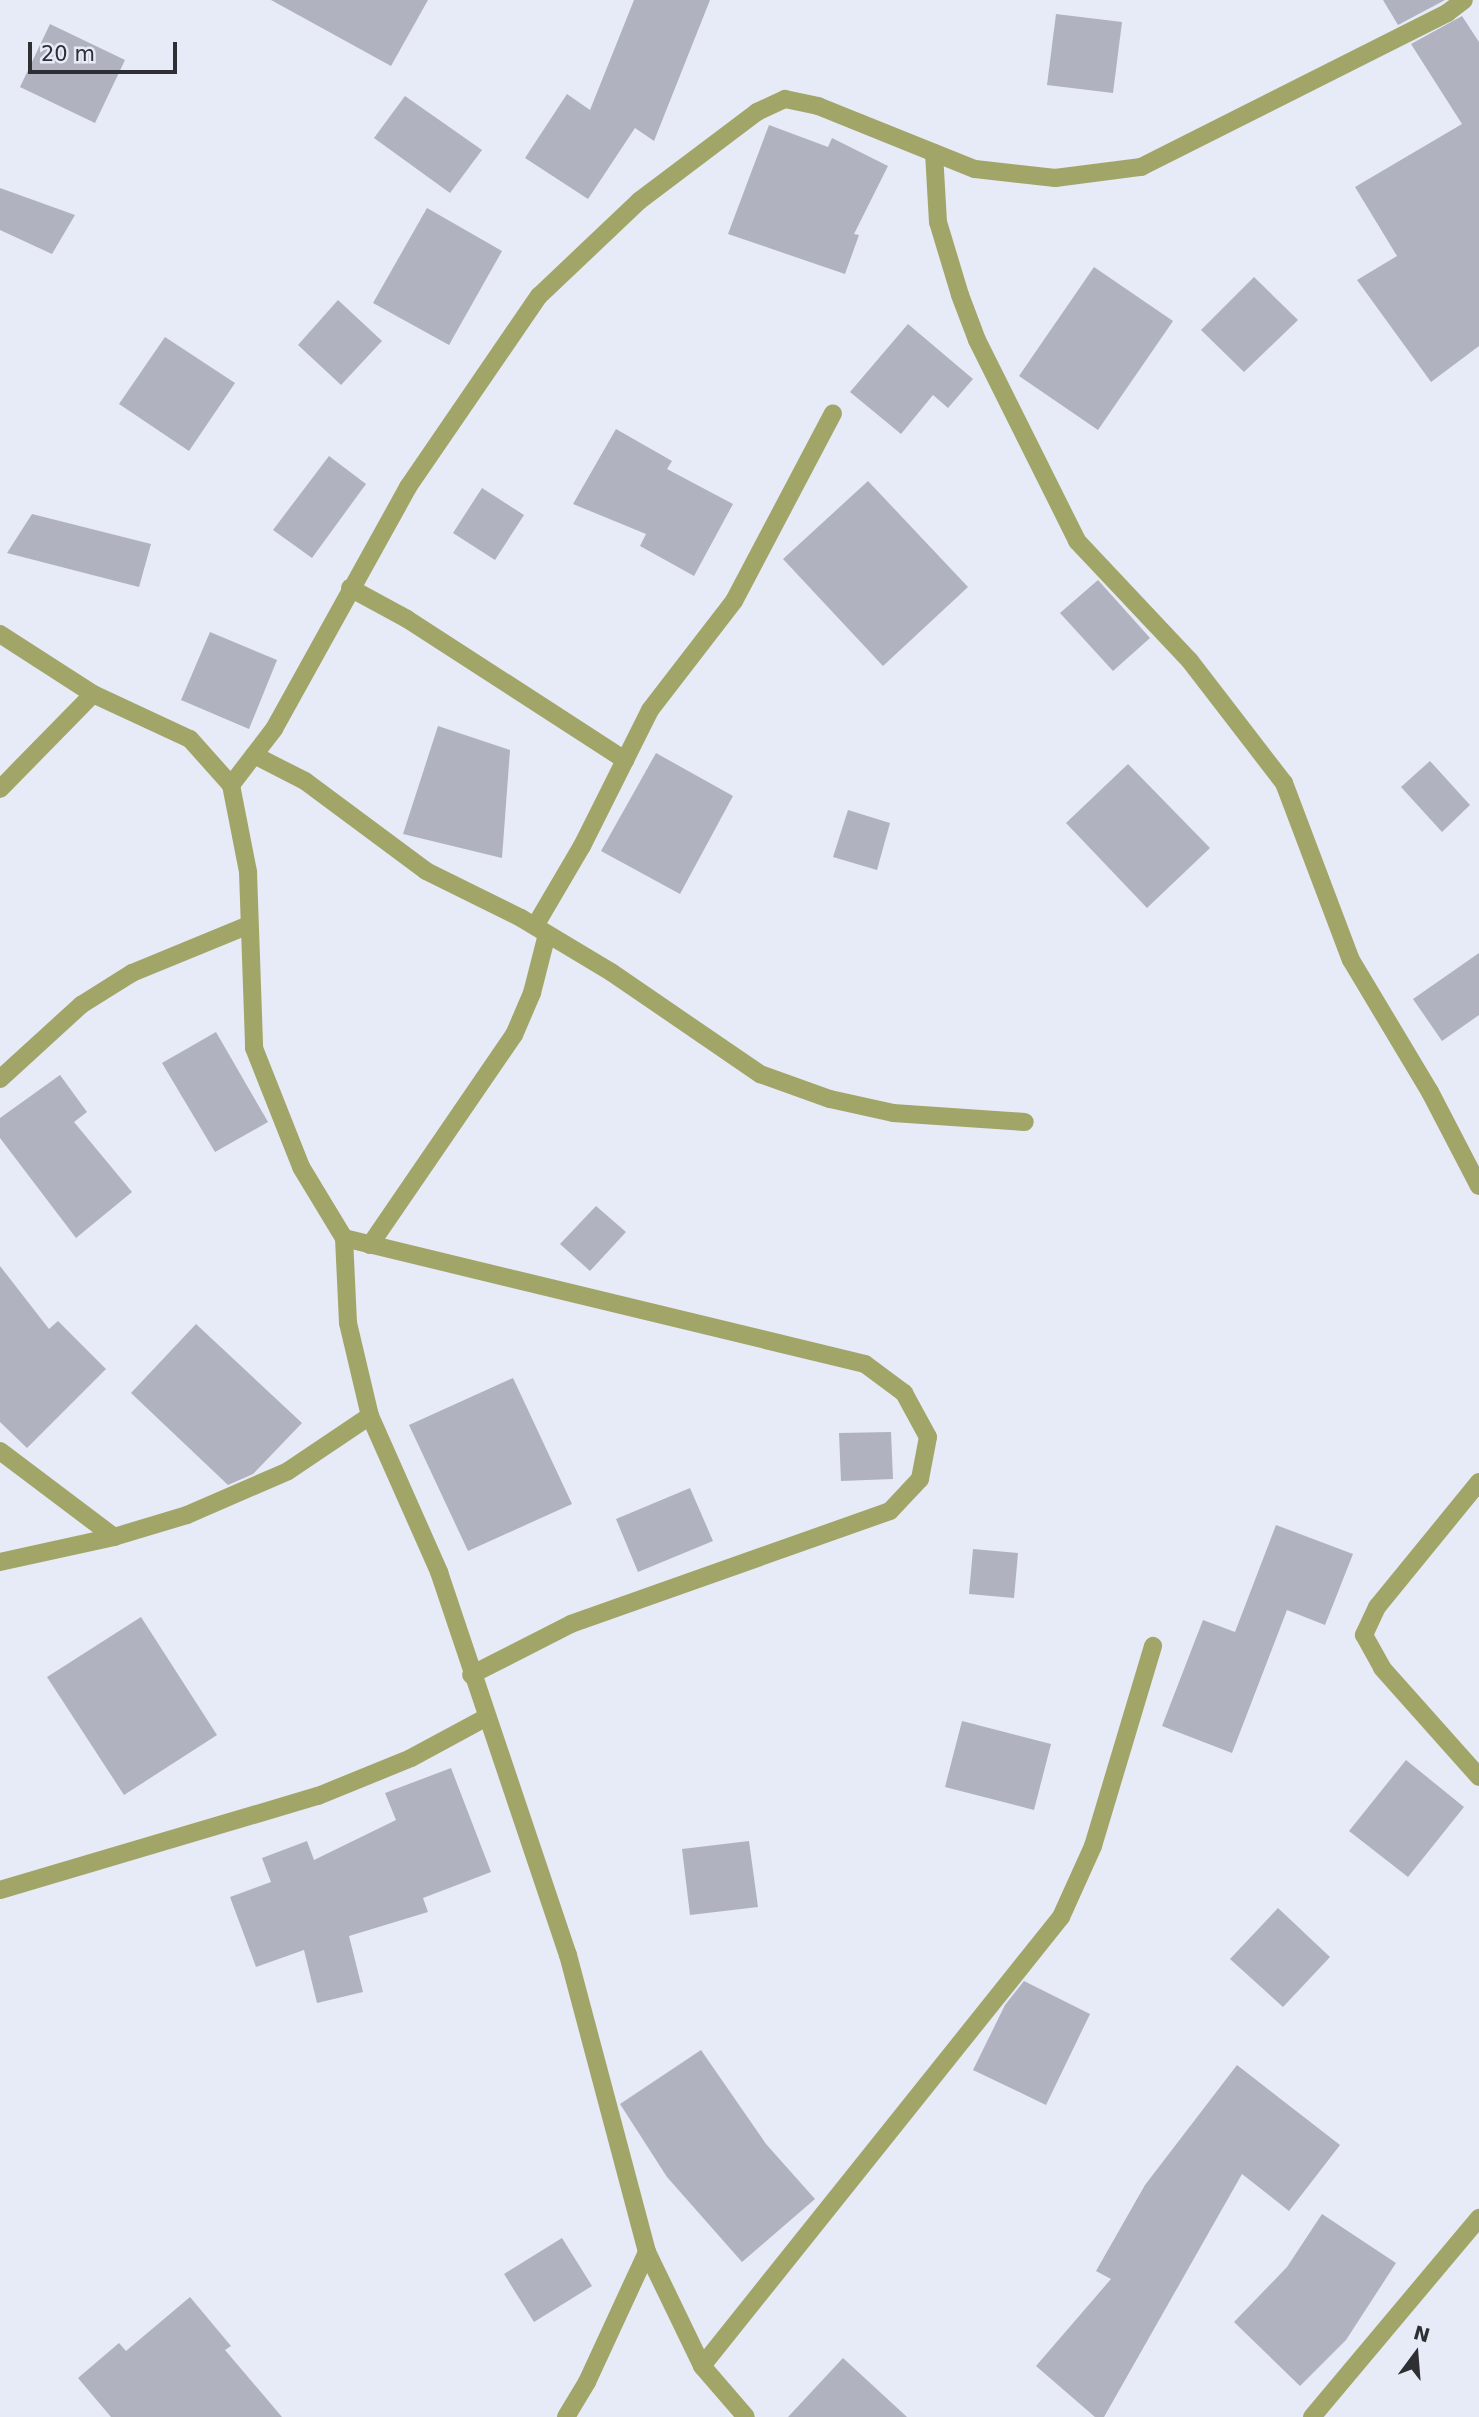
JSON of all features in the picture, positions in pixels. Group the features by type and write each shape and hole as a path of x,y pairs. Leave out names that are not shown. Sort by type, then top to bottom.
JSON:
{"street":[{"path":"231,785 274,729 408,487 539,296 639,201 747,120 785,99 818,106 975,169 1055,178 1141,167 1447,13 1464,0"},
{"path":"934,153 938,222 960,295 977,340 1077,541 1191,661 1284,783 1350,960 1430,1092 1479,1186"},
{"path":"370,1245 514,1035 532,993 541,930 650,710 734,601 833,413"},
{"path":"350,588 407,619 625,760"},
{"path":"0,634 93,694 190,739 231,785 248,872 254,1048 301,1167 344,1238 348,1323 370,1416 439,1572 485,1718 568,1955 647,2252 702,2366 746,2417"},
{"path":"0,789 93,694"},
{"path":"254,755 305,781 426,871 541,930 659,1003 760,1074 830,1099 893,1113 1025,1122"},
{"path":"0,1079 81,1005 132,973 249,925"},
{"path":"344,1238 865,1364 904,1393 928,1437 920,1479 890,1511 571,1624 471,1675"},
{"path":"0,1562 114,1537 187,1515 288,1471 370,1416"},
{"path":"0,1451 114,1537"},
{"path":"1479,1482 1377,1607 1364,1635 1382,1668 1479,1777"},
{"path":"702,2366 1061,1917 1093,1846 1153,1646"},
{"path":"0,1890 318,1796 411,1758 485,1718"},
{"path":"1312,2417 1479,2218"},
{"path":"566,2417 587,2382 647,2252"}],"building":[{"path":"271,0 428,0 391,66"},
{"path":"634,0 710,0 654,141 635,128 588,199 525,158 567,94 590,110"},
{"path":"1383,0 1445,0 1398,25"},
{"path":"1056,14 1122,22 1113,93 1047,85"},
{"path":"1462,16 1479,42 1479,346 1431,382 1357,280 1397,256 1355,187 1462,124 1411,44"},
{"path":"50,24 125,60 95,123 20,87"},
{"path":"405,96 482,150 450,193 374,138"},
{"path":"769,125 828,147 832,138 888,166 854,234 859,235 845,274 728,234"},
{"path":"0,188 75,215 52,254 0,230"},
{"path":"427,208 502,251 449,345 373,303"},
{"path":"1094,267 1173,321 1098,430 1019,376"},
{"path":"1254,277 1298,320 1244,372 1201,330"},
{"path":"338,300 382,341 341,385 298,345"},
{"path":"908,324 973,379 948,408 933,395 901,434 850,392"},
{"path":"165,337 235,383 189,451 119,404"},
{"path":"616,429 672,461 667,469 733,504 694,576 640,546 646,534 573,504"},
{"path":"329,456 366,484 312,558 273,530"},
{"path":"868,481 968,587 883,666 783,559"},
{"path":"482,488 524,515 495,560 453,533"},
{"path":"32,514 151,544 139,587 7,553"},
{"path":"1098,580 1150,638 1113,671 1060,613"},
{"path":"210,632 277,660 249,729 181,700"},
{"path":"438,726 510,750 502,858 403,834"},
{"path":"656,753 733,796 680,894 601,851"},
{"path":"1430,761 1470,805 1442,832 1401,787"},
{"path":"1128,764 1210,848 1147,908 1066,823"},
{"path":"848,810 890,823 877,870 833,857"},
{"path":"1479,953 1479,1015 1442,1041 1413,999"},
{"path":"216,1032 268,1122 215,1152 162,1063"},
{"path":"60,1075 87,1112 74,1122 132,1192 76,1238 0,1138 0,1118"},
{"path":"596,1206 626,1232 590,1271 560,1244"},
{"path":"0,1266 49,1329 58,1321 106,1369 27,1448 0,1422"},
{"path":"196,1324 302,1423 253,1474 228,1485 131,1393"},
{"path":"513,1378 572,1504 468,1551 409,1425"},
{"path":"891,1432 893,1479 841,1481 839,1433"},
{"path":"690,1488 713,1541 638,1572 616,1519"},
{"path":"1276,1525 1353,1554 1325,1625 1287,1610 1232,1753 1162,1726 1203,1620 1235,1632"},
{"path":"973,1549 1018,1553 1014,1598 969,1594"},
{"path":"141,1617 217,1735 124,1795 47,1677"},
{"path":"962,1721 1051,1744 1034,1810 945,1787"},
{"path":"1406,1760 1464,1807 1408,1877 1349,1831"},
{"path":"451,1768 491,1872 423,1898 428,1912 349,1936 363,1992 317,2003 304,1950 256,1967 230,1897 271,1882 262,1858 307,1841 314,1860 396,1820 385,1793"},
{"path":"749,1841 758,1907 690,1915 682,1849"},
{"path":"1278,1908 1330,1957 1283,2007 1230,1959"},
{"path":"1024,1981 1090,2014 1046,2105 973,2070 1005,2005"},
{"path":"701,2050 766,2144 815,2199 742,2262 667,2177 620,2104"},
{"path":"1237,2065 1340,2145 1289,2211 1242,2174 1104,2417 1095,2417 1036,2366 1111,2279 1096,2271 1145,2185"},
{"path":"1322,2214 1396,2263 1346,2340 1300,2386 1234,2322 1287,2267"},
{"path":"562,2238 592,2286 534,2322 504,2274"},
{"path":"190,2297 231,2346 225,2350 282,2417 111,2417 78,2378 119,2343 126,2351"},
{"path":"843,2358 907,2417 788,2417"}]}
